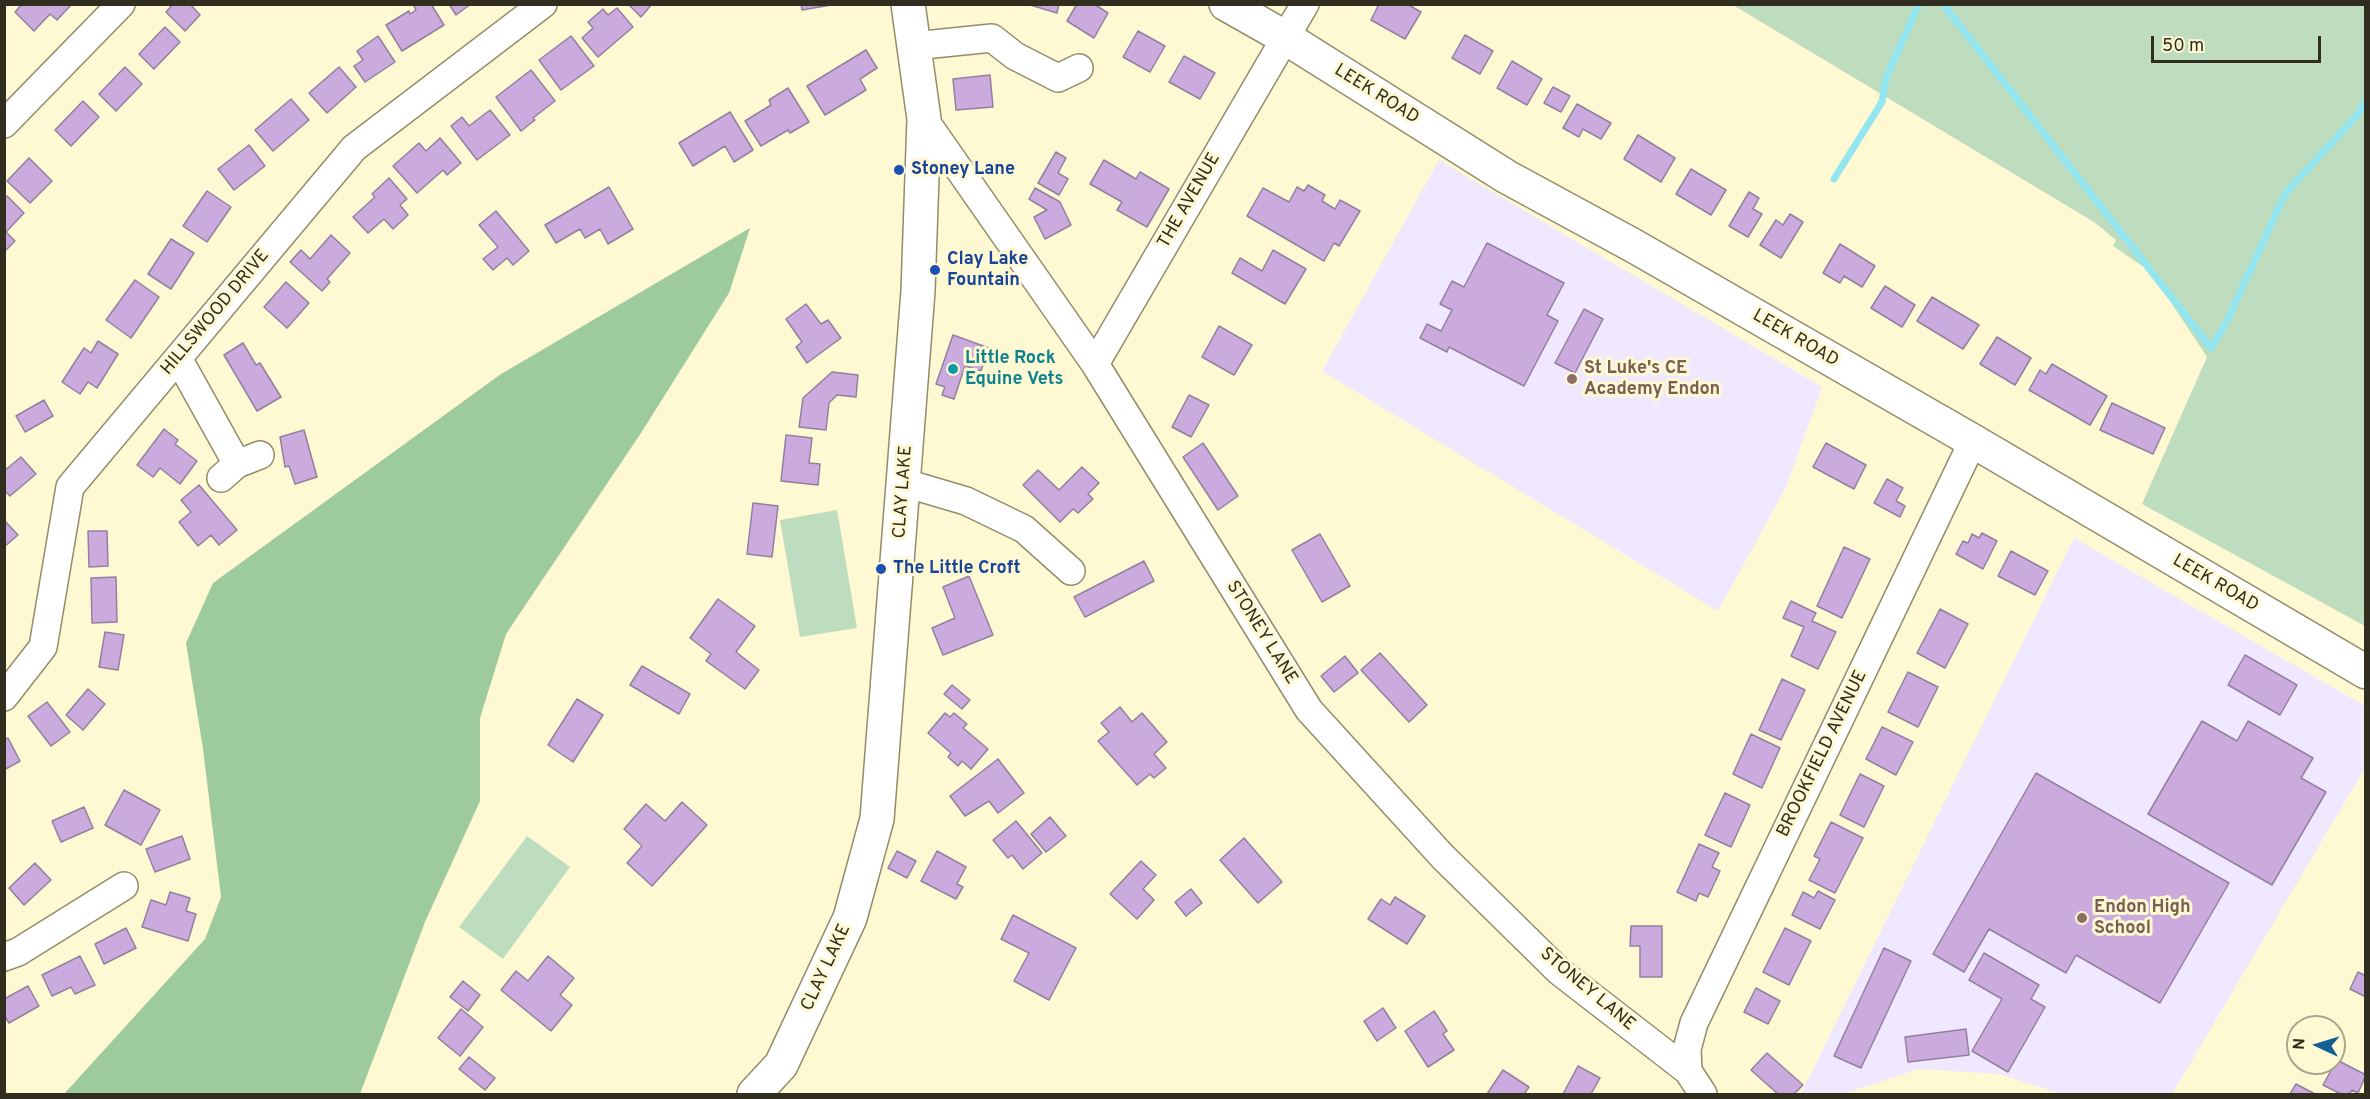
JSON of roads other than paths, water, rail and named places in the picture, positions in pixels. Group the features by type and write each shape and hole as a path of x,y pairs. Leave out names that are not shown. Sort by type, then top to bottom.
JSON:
{"main road":[{"name":"CLAY LAKE","path":"754,1095 781,1065 850,918 877,819 905,483 918,291 924,119 908,4"},
{"name":"LEEK ROAD","path":"1226,4 1286,38 1506,177 1634,246 1973,441 2366,672"}],"street":[{"path":"4,124 121,4"},
{"name":"HILLSWOOD DRIVE","path":"4,697 44,647 70,487 354,148 543,4"},
{"name":"THE AVENUE","path":"1095,364 1305,4"},
{"path":"914,46 992,38 1015,56 1058,78 1079,68"},
{"name":"STONEY LANE","path":"924,119 1095,364 1309,710 1442,856 1560,972 1688,1071"},
{"path":"178,358 239,466"},
{"name":"BROOKFIELD AVENUE","path":"1688,1071 1688,1049 1694,1023 1973,441"},
{"path":"905,483 966,501 1024,530 1071,571"},
{"path":"4,957 18,952 124,886"},
{"path":"1688,1071 1703,1095"}],"waterway":[{"path":"1834,179 1882,102 1886,78 1919,4"},
{"path":"1943,4 2211,348 2227,321 2285,194 2359,113 2366,100"}],"place":[{"name":"Stoney Lane","path":"899,170"},
{"name":"Clay Lake Fountain","path":"935,270"},
{"name":"Little Rock Equine Vets","path":"953,369"},
{"name":"St Luke's CE Academy Endon","path":"1572,379"},
{"name":"The Little Croft","path":"881,569"},
{"name":"Endon High School","path":"2082,918"}]}
